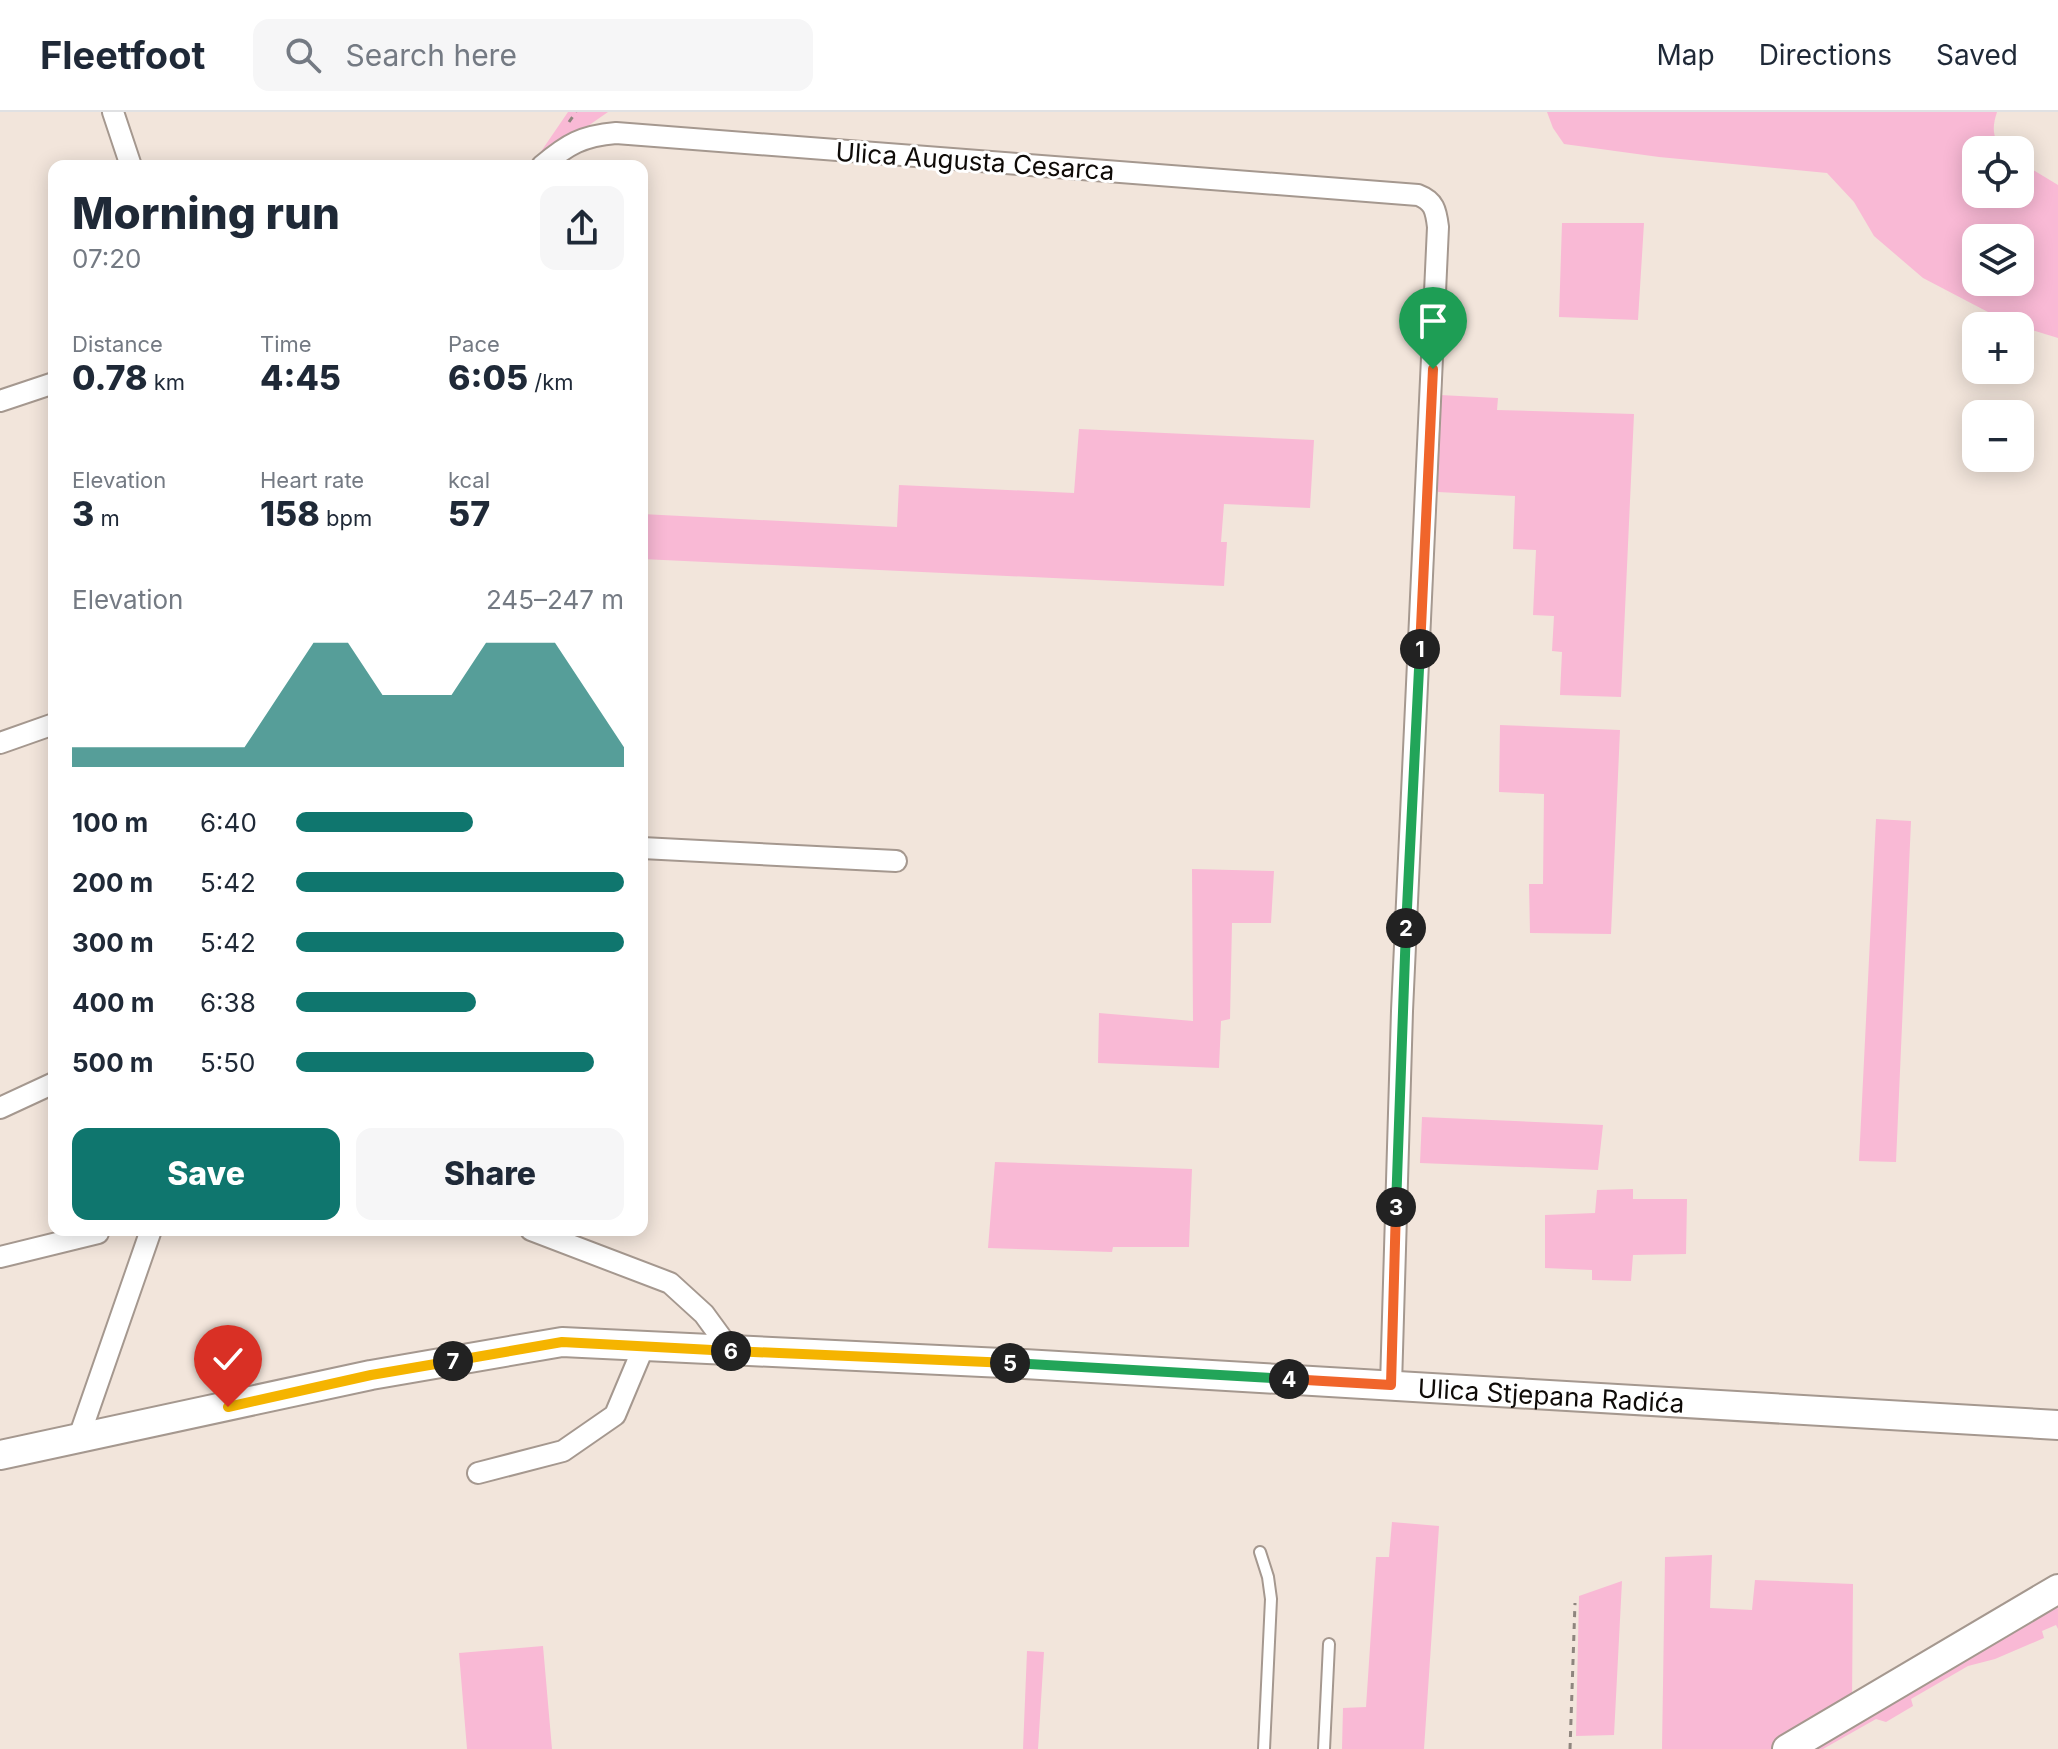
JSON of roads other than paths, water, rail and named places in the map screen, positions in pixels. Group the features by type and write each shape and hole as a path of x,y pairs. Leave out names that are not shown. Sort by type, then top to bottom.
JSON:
{"street":[{"path":"113,112 129,160"},
{"name":"Ulica Augusta Cesarca","path":"549,160 564,147 590,135 616,133 1418,195 1430,200 1436,211 1438,227 1402,1011 1391,1385"},
{"path":"0,401 48,385"},
{"path":"0,743 48,726"},
{"path":"648,848 896,861"},
{"path":"0,1108 48,1086"},
{"path":"0,1257 87,1236"},
{"path":"78,1440 149,1236"},
{"path":"547,1236 670,1283 704,1314 731,1351"},
{"name":"Ulica Stjepana Radića","path":"0,1455 371,1375 562,1342 1024,1364 2058,1425"},
{"path":"478,1473 563,1451 615,1415 644,1346"},
{"path":"1787,1749 2058,1589"}],"lane":[{"path":"1260,1552 1271,1599 1264,1749"},
{"path":"1324,1749 1329,1644"}]}
